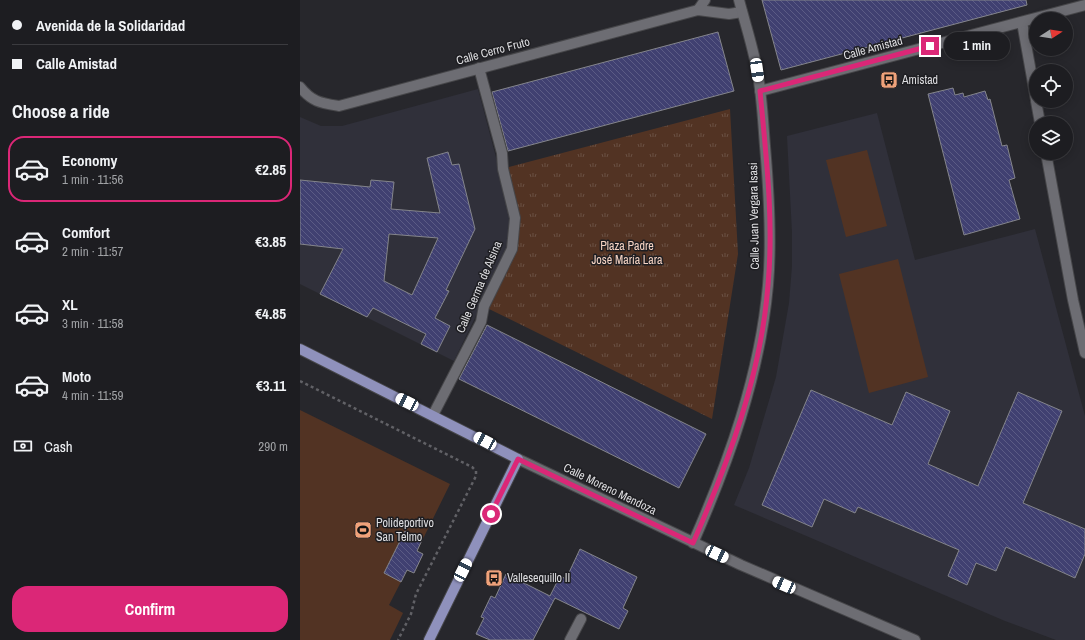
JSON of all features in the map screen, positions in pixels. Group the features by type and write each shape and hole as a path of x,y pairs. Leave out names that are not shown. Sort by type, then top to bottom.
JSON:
{"main road":[{"name":"Calle Moreno Mendoza","path":"300,348 518,459"},
{"path":"429,640 518,459"}],"street":[{"path":"698,10 705,0"},
{"name":"Calle Juan Vergara Isasi","path":"693,543 730,453 752,375 762,328 768,285 770,242 767,168 760,91 757,70 739,0"},
{"name":"Calle Amistad","path":"760,91 1085,5"},
{"name":"Calle Cerro Fruto","path":"300,87 308,97 321,104 339,106 698,10 729,14 742,12"},
{"path":"1022,22 1030,64"},
{"name":"Calle Germa de Alsina","path":"433,415 481,322 484,306 512,249 515,218 502,169 502,153 479,68"},
{"path":"1047,160 1073,300 1085,353"},
{"name":"Calle Moreno Mendoza","path":"518,459 784,585 915,640"},
{"path":"570,640 581,619"}],"path":[{"path":"300,381 472,467 476,471 476,476 416,594 411,614 398,640"}],"shaded area":[{"path":"478,89 512,218 509,248 454,361 300,284 300,117 321,126 342,126"},
{"path":"877,113 915,260 1035,229 1085,416 1085,640 1056,640 1005,621 734,505 749,468 776,377 789,303 792,266 792,233 787,136"}],"green space":[{"name":"Plaza Padre José María Lara","path":"730,109 738,254 712,419 487,308 516,249 505,168"},
{"path":"867,150 887,226 846,237 826,160"},
{"path":"898,259 928,377 869,393 839,274"},
{"name":"Polideportivo San Telmo","path":"300,410 450,484 419,547 412,549 423,554 414,573 403,568 401,572 405,574 389,605 403,613 390,640 300,640"}],"building":[{"path":"762,0 1026,0 1027,5 781,70"},
{"path":"718,32 734,91 508,151 492,92"},
{"path":"953,88 955,95 963,93 964,97 985,91 988,100 990,99 1002,146 1007,145 1015,178 1009,180 1020,219 964,235 928,94"},
{"path":"448,152 452,165 459,164 475,229 446,290 449,291 435,318 450,326 437,352 421,344 426,334 373,308 367,317 320,294 343,249 300,244 300,180 370,187 371,180 394,182 391,209 440,213 427,158","holes":["389,234 438,238 412,295 384,281"]},
{"path":"487,325 706,434 679,488 459,379"},
{"path":"811,390 892,425 906,392 950,411 928,464 978,486 1018,392 1062,411 1023,503 1085,529 1085,554 1075,578 1006,547 996,571 976,563 967,585 948,576 959,550 858,507 855,513 824,499 812,527 762,505"},
{"path":"405,531 422,540 417,551 423,554 414,573 407,570 401,582 384,573"},
{"path":"580,549 637,577 623,608 628,611 619,629 555,598 533,640 490,640 476,634 484,618 481,617 491,596 495,598 506,574 550,596 560,576 566,579"}],"place":[{"name":"Amistad","path":"889,80"},
{"name":"Polideportivo San Telmo","path":"363,530"},
{"name":"Vallesequillo II","path":"494,578"}],"route":[{"path":"491,514 518,459 693,543 730,453 754,368 762,328 768,285 770,242 767,168 760,91 930,46"}]}
